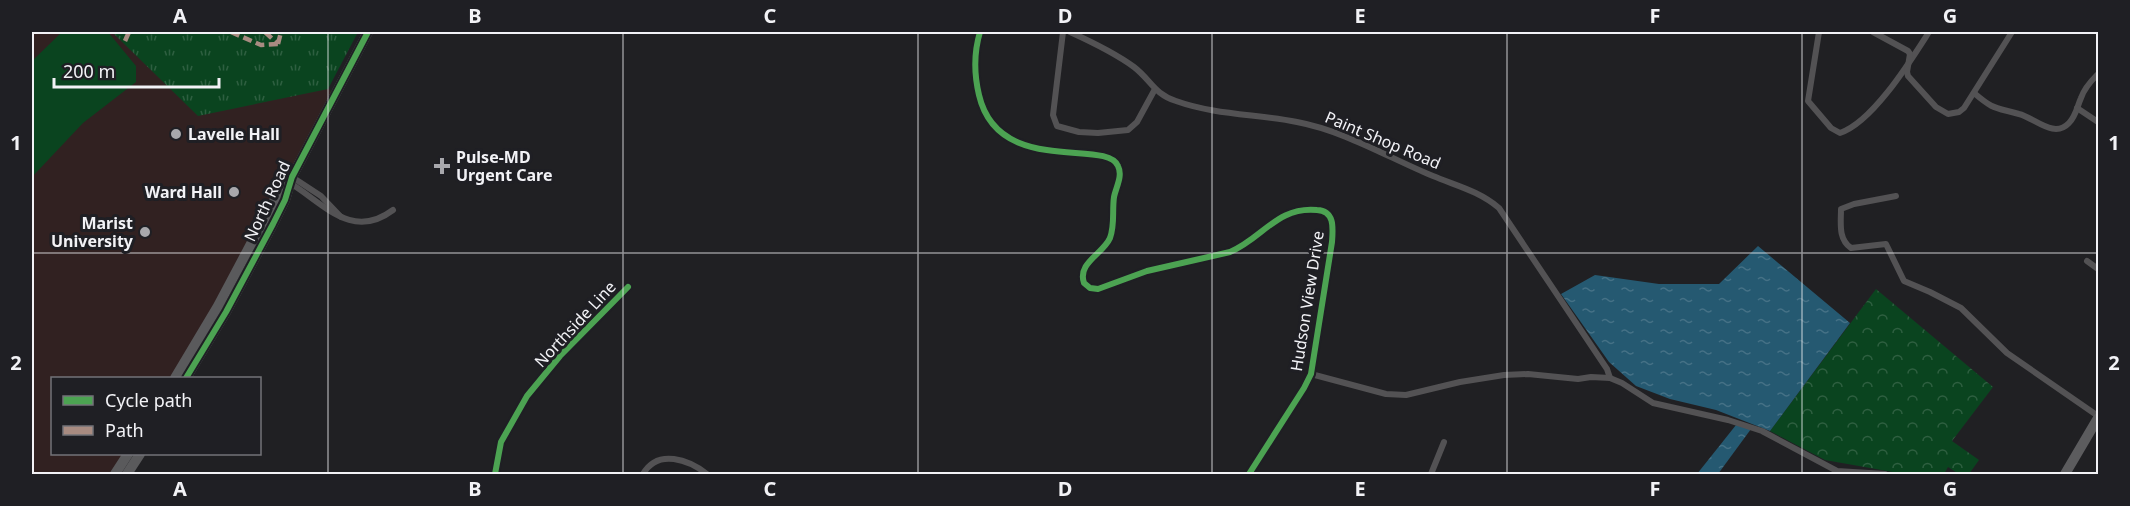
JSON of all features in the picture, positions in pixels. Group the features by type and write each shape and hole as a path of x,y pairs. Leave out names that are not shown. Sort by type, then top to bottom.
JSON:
{"highway":[{"name":"North Road","path":"187,377 226,312 285,200 291,180 368,32"},
{"name":"North Road","path":"176,377 218,306 277,195 291,180"},
{"path":"115,474 127,455"},
{"path":"127,474 139,455"}],"main road":[{"path":"2065,474 2098,417"}],"street":[{"name":"Hudson View Drive","path":"980,32 975,63 978,92 985,115 998,131 1010,139 1031,147 1055,152 1105,156 1118,164 1119,174 1114,197 1111,236 1083,271 1084,283 1090,288 1102,288 1157,268 1230,252 1269,224 1290,213 1318,210 1329,215 1333,226 1332,236 1311,374 1249,474"},
{"path":"1063,32 1053,115 1056,126 1079,132 1128,130 1137,122 1155,89"},
{"name":"Paint Shop Road","path":"1070,32 1104,48 1130,64 1166,98 1194,106 1321,128 1479,193 1499,208 1607,369 1610,378"},
{"path":"1819,32 1808,96 1811,106 1836,132 1840,133 1850,129 1872,109 1908,66 1929,32"},
{"path":"1873,32 1908,51 1910,54 1908,76 1942,112 1948,114 1965,108 2012,32"},
{"path":"1974,93 1995,109 2020,114 2050,129 2061,128 2073,118 2082,96 2097,75"},
{"path":"2077,108 2098,122"},
{"path":"291,180 332,213 353,221 369,221 393,210"},
{"path":"1896,196 1854,204 1841,209 1841,229 1845,244 1851,249 1886,244 1904,281 1961,308 2007,353 2098,417"},
{"path":"2087,261 2098,269"},
{"path":"1311,374 1386,394 1406,394 1504,375 1528,374 1578,379 1610,378 1653,403 1728,420 1762,431 1837,471 1885,474"},
{"path":"1431,474 1444,442"},
{"path":"643,474 653,463 668,459 682,460 704,472"}],"shaded area":[{"name":"Marist University","path":"32,32 256,32 335,94 176,377 51,377 51,455 127,455 116,474 32,474"}],"green space":[{"path":"62,32 108,32 136,66 136,82 83,123 32,177 32,61"},
{"path":"112,32 358,32 328,89 198,116"},
{"path":"1876,289 1993,387 1952,441 1979,460 1969,474 1959,474 1948,467 1944,474 1904,474 1825,460 1770,431"}],"water":[{"path":"1758,246 1850,323 1770,431 1716,410 1670,399 1636,386 1609,362 1561,294 1595,275 1659,284 1719,284"},
{"path":"1736,425 1751,429 1718,474 1697,474"}],"marked path":[{"path":"125,41 129,32"},
{"path":"231,32 261,45 278,44"},
{"path":"265,32 278,44"},
{"path":"278,44 281,32"}],"cycle path":[{"path":"187,377 226,312 273,224 285,200 292,177 368,32"},
{"path":"980,32 975,63 979,95 990,120 1007,137 1028,146 1051,151 1110,158 1118,166 1119,178 1114,197 1110,238 1084,270 1084,283 1090,288 1098,289 1147,271 1230,252 1291,213 1317,210 1327,213 1330,217 1332,242 1311,374 1249,474"},
{"name":"Northside Line","path":"495,474 501,442 527,396 560,356 628,287"}],"place":[{"name":"Lavelle Hall","path":"176,134"},
{"name":"Pulse-MD Urgent Care","path":"442,166"},
{"name":"Ward Hall","path":"234,192"},
{"name":"Marist University","path":"145,232"}]}
